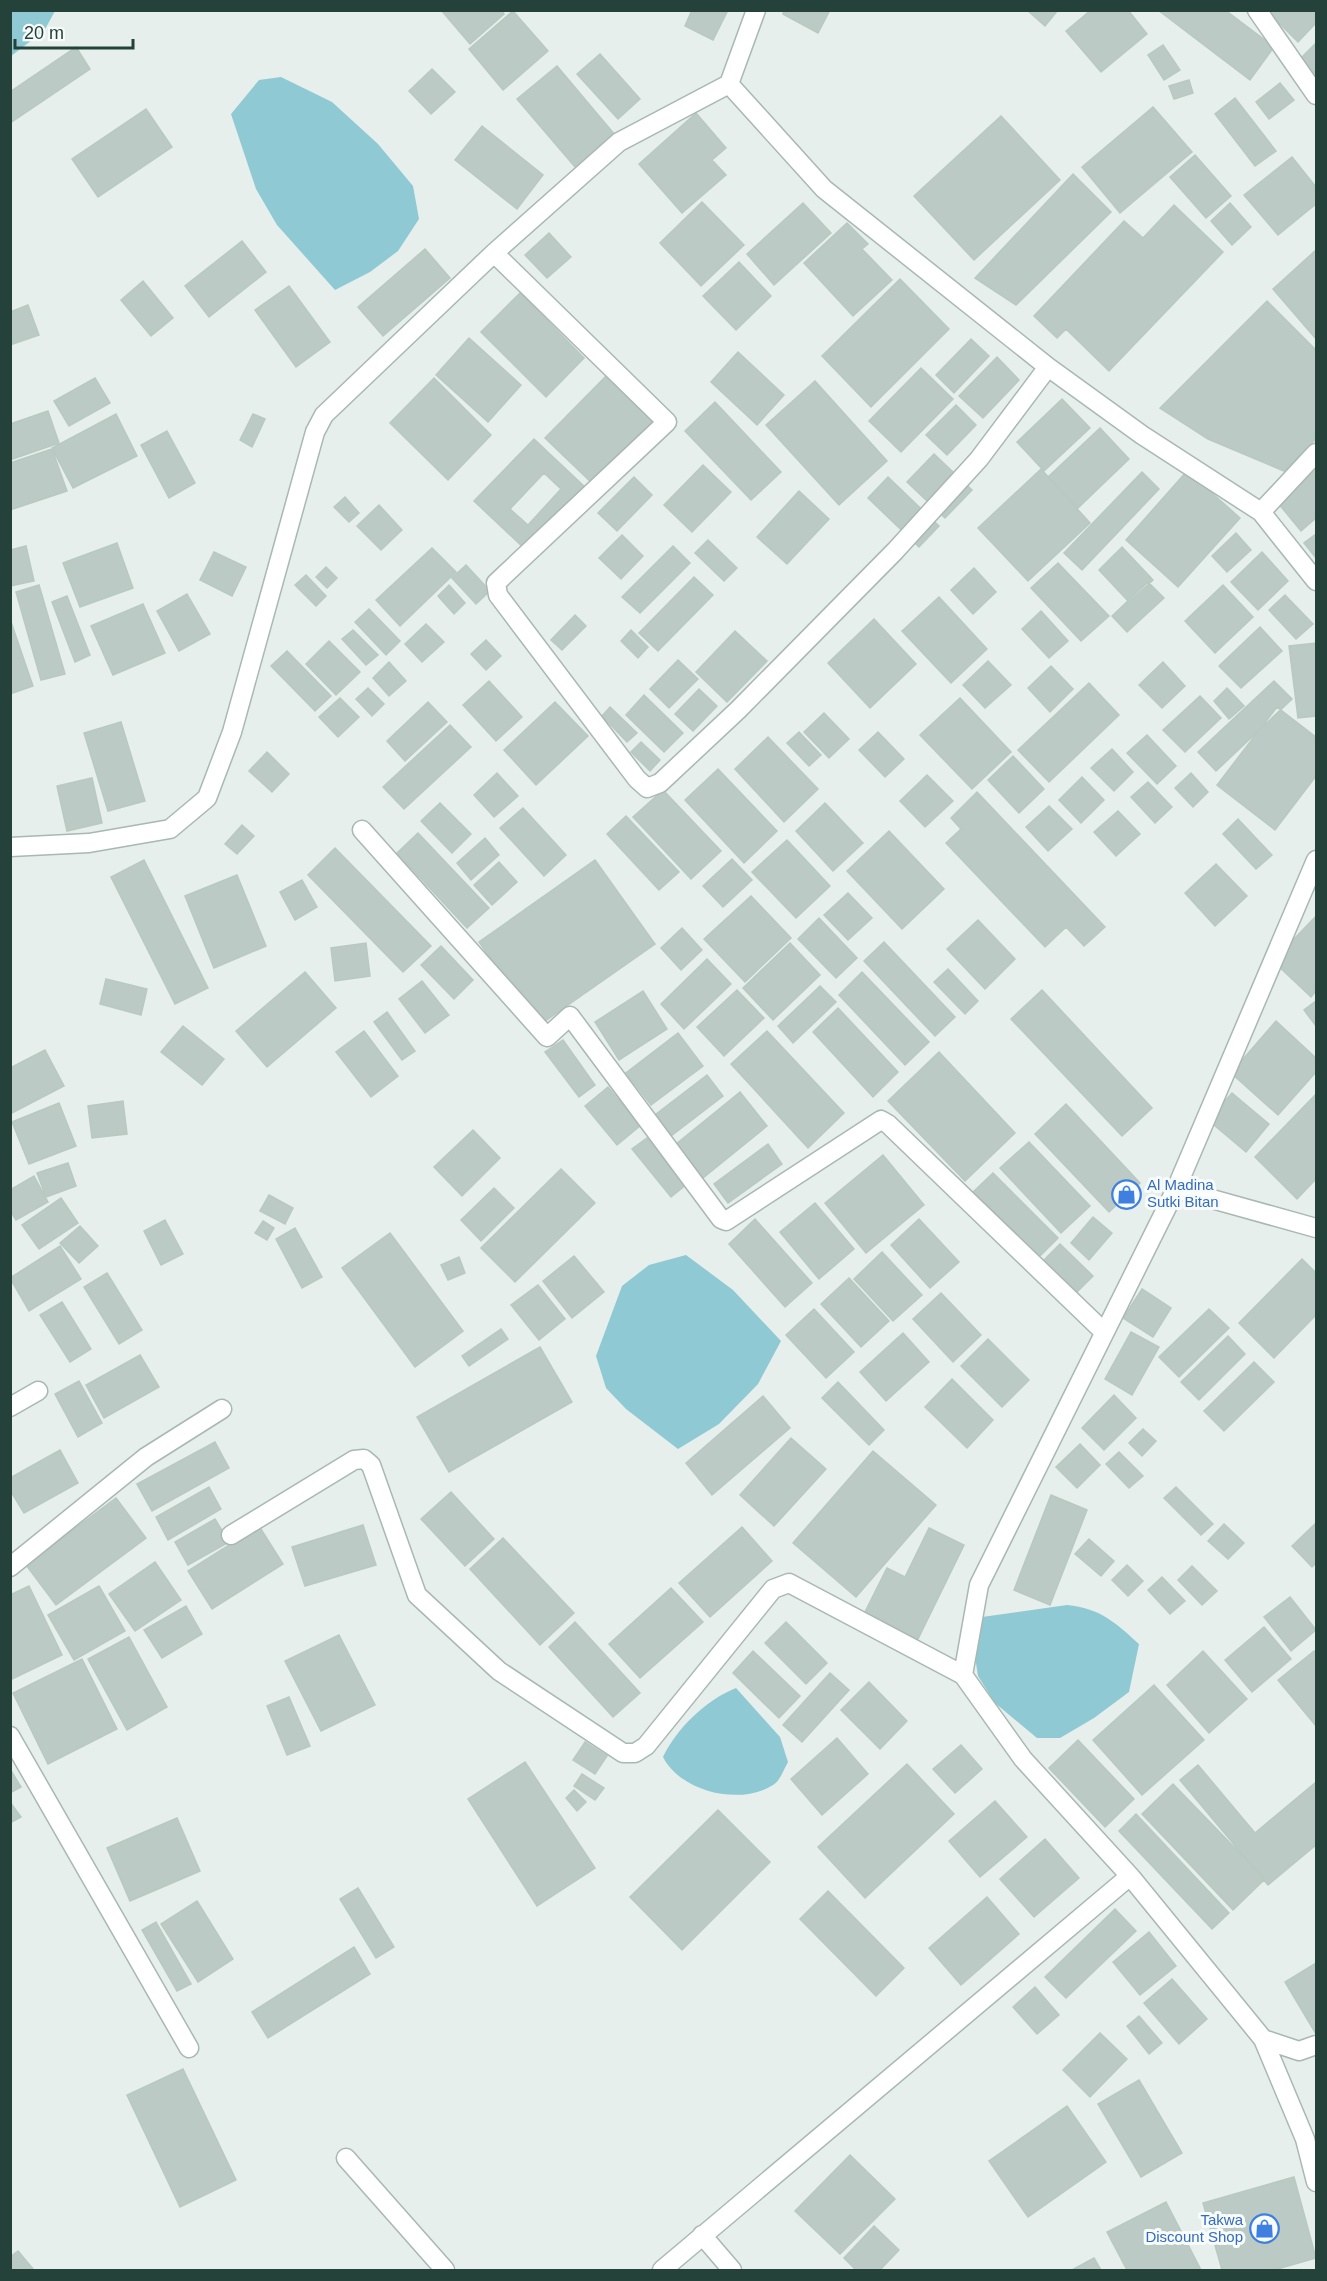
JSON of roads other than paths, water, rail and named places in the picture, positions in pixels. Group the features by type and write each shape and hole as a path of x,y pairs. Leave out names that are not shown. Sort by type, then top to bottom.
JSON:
{"street":[{"path":"10,847 89,843 170,829 207,798 232,732 315,432 324,415 494,253 619,142 729,84 756,10"},
{"path":"1257,10 1317,95"},
{"path":"729,84 824,189 1048,367 1142,435 1261,512 1317,581"},
{"path":"494,253 667,422 496,583 498,595 637,779 647,788 660,783 738,710 895,551 979,459 1048,367"},
{"path":"1261,512 1317,453"},
{"path":"362,831 547,1037 570,1017 723,1221 881,1120 888,1124 1104,1332"},
{"path":"963,1675 979,1585 1176,1189 1317,860"},
{"path":"1176,1189 1317,1228"},
{"path":"10,1407 38,1391"},
{"path":"10,1567 146,1457 222,1410"},
{"path":"231,1535 354,1460 364,1459 371,1465 417,1595 499,1671 623,1753 635,1753 646,1746 773,1589 789,1583 963,1675 1023,1759 1130,1876 1263,2039 1305,2139 1317,2182"},
{"path":"10,1736 189,2048"},
{"path":"662,2271 1130,1876"},
{"path":"1263,2039 1299,2051 1317,2044"},
{"path":"346,2158 445,2271"},
{"path":"702,2235 732,2271"}],"water":[{"path":"11,10 55,11 44,31 11,56"},
{"path":"281,77 332,102 378,144 413,186 419,219 398,251 370,272 335,290 277,225 256,189 231,114 259,80"},
{"path":"686,1255 733,1290 781,1341 758,1384 719,1424 678,1449 626,1409 606,1388 596,1356 622,1286 649,1265"},
{"path":"1067,1605 1098,1613 1115,1623 1139,1644 1129,1692 1094,1718 1060,1738 1037,1738 995,1703 978,1676 972,1638 982,1617"},
{"path":"736,1688 780,1737 788,1762 780,1778 773,1785 760,1791 728,1795 697,1787 683,1779 663,1757 684,1726 703,1707"}],"place":[{"name":"Al Madina Sutki Bitan","path":"1126,1194"},
{"name":"Takwa Discount Shop","path":"1264,2229"}]}
